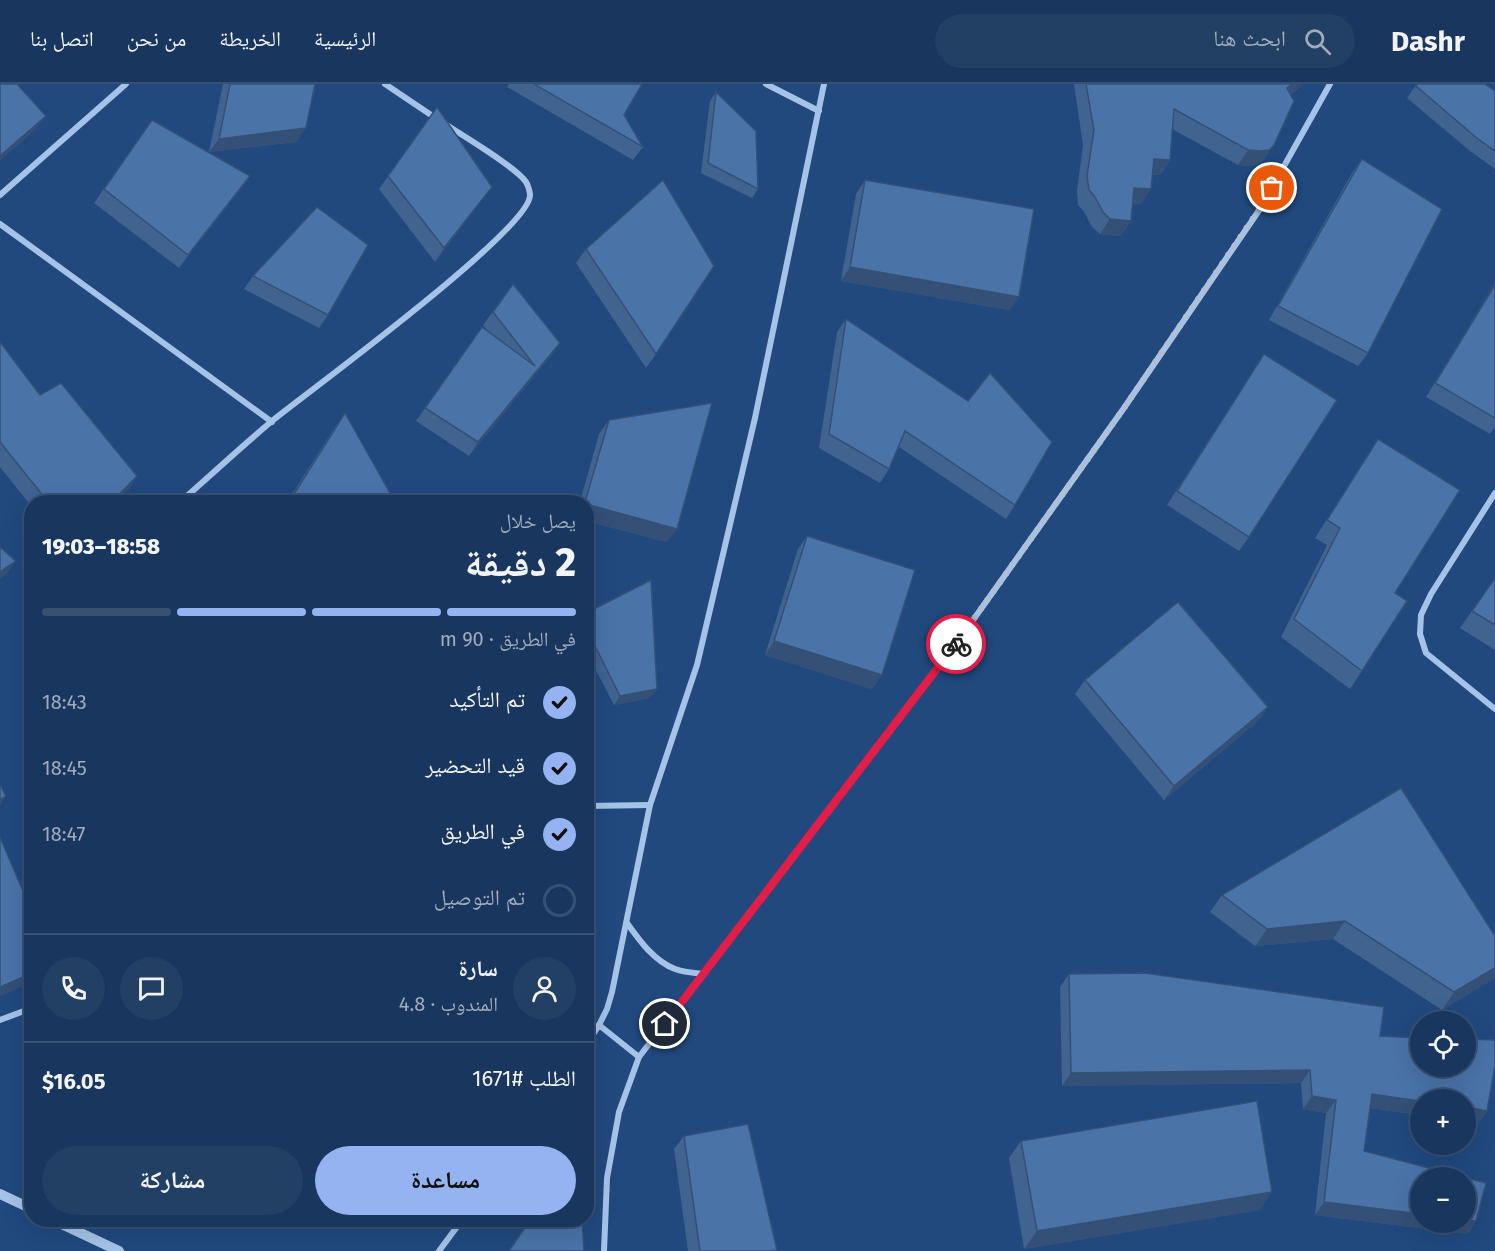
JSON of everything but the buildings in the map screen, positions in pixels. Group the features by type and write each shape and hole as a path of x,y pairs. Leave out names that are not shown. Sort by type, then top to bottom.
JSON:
{"street":[{"path":"0,195 126,84"},
{"path":"188,495 272,422 467,267 506,231 526,207 531,196 527,183 516,172 385,84"},
{"path":"766,84 819,111"},
{"path":"594,1034 607,1009 612,992 650,805 697,665 755,418 824,84"},
{"path":"604,1251 606,1178 618,1112 639,1057 951,651 1124,408 1260,208 1330,84"},
{"path":"0,224 272,422"},
{"path":"1495,493 1431,594 1422,615 1420,634 1426,653 1495,709"},
{"path":"594,806 650,805"},
{"path":"627,923 638,940 662,962 675,969 703,974"},
{"path":"0,1020 24,1011"},
{"path":"599,1026 639,1057"},
{"path":"0,1194 24,1205"},
{"path":"68,1227 119,1251"},
{"path":"439,1251 457,1227"}],"way so far":[{"path":"956,644 1124,408 1272,188"}],"route":[{"path":"665,1024 956,644"}]}
